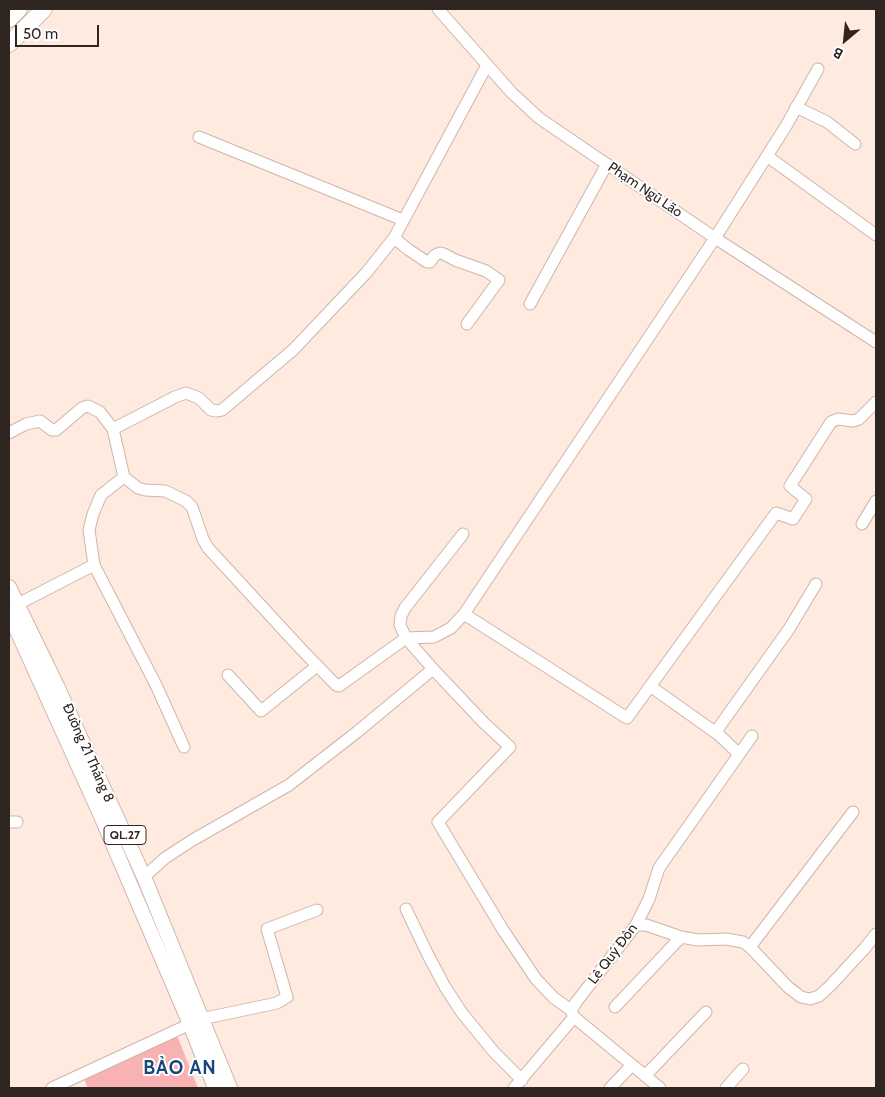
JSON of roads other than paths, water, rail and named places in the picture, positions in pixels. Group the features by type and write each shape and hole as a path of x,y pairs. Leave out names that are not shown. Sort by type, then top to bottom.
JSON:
{"highway":[{"path":"9,19 19,9"},
{"path":"9,44 44,9"}],"main road":[{"name":"Đường 21 Tháng 8","path":"9,587 13,609 101,816 195,1021 230,1088"},
{"name":"Đường 21 Tháng 8","path":"13,609 61,695 144,877 195,1021 215,1088"}],"street":[{"name":"Phạm Ngũ Lão","path":"438,9 487,65 526,107 539,118 715,238 876,342"},
{"path":"113,429 186,393 199,398 211,410 216,411 228,406 293,350 367,272 394,238 487,65"},
{"path":"9,433 26,424 40,421 52,430 56,430 82,408 88,406 100,412 113,429 124,477 138,488 165,491 186,501 192,507 208,548 317,666 339,686 406,638 434,637 451,628 464,614 715,238 767,156 818,69"},
{"path":"796,107 827,122 855,144"},
{"path":"199,137 403,220"},
{"path":"767,156 876,235"},
{"path":"530,304 607,164"},
{"path":"394,238 427,262 430,262 435,255 440,253 486,271 499,280 467,324"},
{"path":"464,614 627,718 776,513 793,519 806,499 790,486 831,422 838,419 853,421 859,419 876,402"},
{"path":"124,477 101,495 93,514 89,530 94,565 156,685 184,747"},
{"path":"862,524 876,501"},
{"path":"463,534 406,608 401,616 400,625 406,638 432,669 484,723 510,746 438,822 536,979 554,998 660,1088"},
{"path":"13,609 94,565"},
{"path":"719,734 717,730 722,722 789,629 816,584"},
{"path":"228,675 261,711 317,666"},
{"path":"144,877 165,858 191,841 290,785 432,669"},
{"path":"650,686 719,734 739,754"},
{"name":"Lê Quý Đôn","path":"518,1084 573,1013 636,925 649,899 659,868 752,736"},
{"path":"750,947 853,812"},
{"path":"406,909 440,979 462,1013 518,1084"},
{"path":"52,1088 195,1021 277,1003 288,997 267,929 317,910"},
{"path":"636,925 646,925 681,937 698,940 726,939 743,942 788,987 800,997 810,999 819,996 830,986 876,934"},
{"path":"615,1007 681,937"},
{"path":"645,1076 706,1012"},
{"path":"610,1088 632,1065"},
{"path":"726,1088 743,1069"}],"district":[{"name":"BẢO AN","path":"180,1068"}]}
